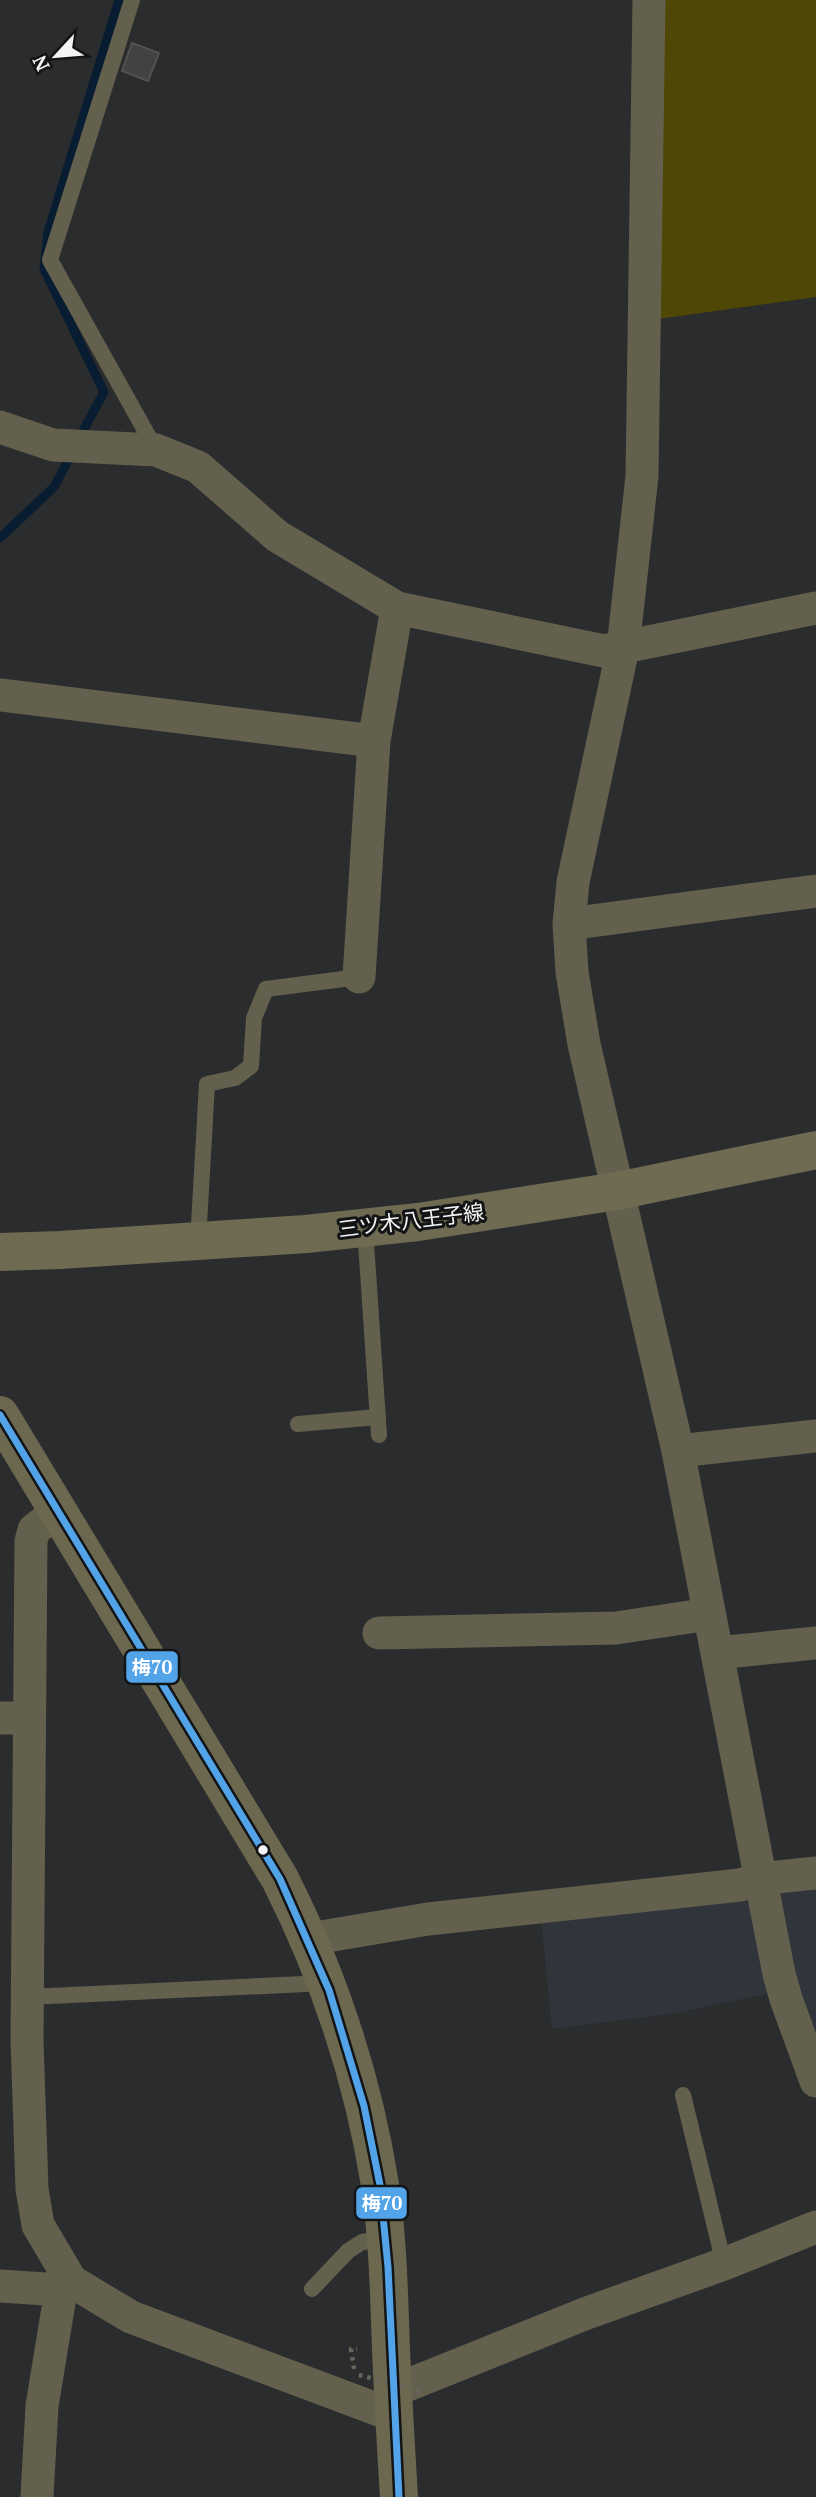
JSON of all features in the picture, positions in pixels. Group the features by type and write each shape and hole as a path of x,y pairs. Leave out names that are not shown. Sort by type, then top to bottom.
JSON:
{"main road":[{"name":"三ツ木八王子線","path":"0,1252 198,1242 365,1228 617,1191 816,1150"},
{"path":"0,1415 280,1879 309,1938 327,1983 349,2046 365,2107 380,2187 404,2400 399,2497"}],"street":[{"path":"649,0 642,476 623,648 573,882 569,924 572,972 584,1044 678,1451 759,1879 786,1999 816,2081"},
{"path":"0,427 53,445 156,450 198,467 277,536 397,608 604,650 816,608"},
{"path":"359,977 374,741 397,608"},
{"path":"0,695 374,741"},
{"path":"569,924 816,891"},
{"path":"678,1451 816,1436"},
{"path":"37,2497 42,2406 66,2285 38,2225 13,2041 27,1997 15,1718 31,1541 34,1530 58,1511"},
{"path":"379,1633 616,1628 709,1614"},
{"path":"717,1653 816,1643"},
{"path":"309,1938 428,1919 740,1885 759,1879 816,1873"},
{"path":"0,2286 66,2285 131,2317 404,2400 587,2313 724,2264 816,2227"}],"lane":[{"path":"132,0 50,260 156,450"},
{"path":"198,1242 206,1084 235,1078 251,1066 254,1018 266,989 359,977"},
{"path":"365,1228 379,1435"},
{"path":"298,1424 378,1417"},
{"path":"27,1997 327,1983"},
{"path":"683,2095 724,2264"},
{"path":"312,2289 348,2251 362,2242 386,2239"}],"path":[{"path":"359,2375 404,2400"}],"shaded area":[{"path":"664,0 816,0 816,297 658,319"},
{"path":"816,1885 816,2048 794,1988 778,1890"},
{"path":"741,1895 754,1904 774,1992 677,2013 552,2029 541,1918"}],"building":[{"path":"132,43 159,53 148,81 122,71"}],"waterway":[{"path":"84,429 104,392 44,269 48,232 119,0"},
{"path":"0,538 54,487 71,455"}],"transit line":[{"name":"梅70","path":"0,1415 280,1879 329,1990 364,2106 380,2185 388,2267 399,2497"}]}
